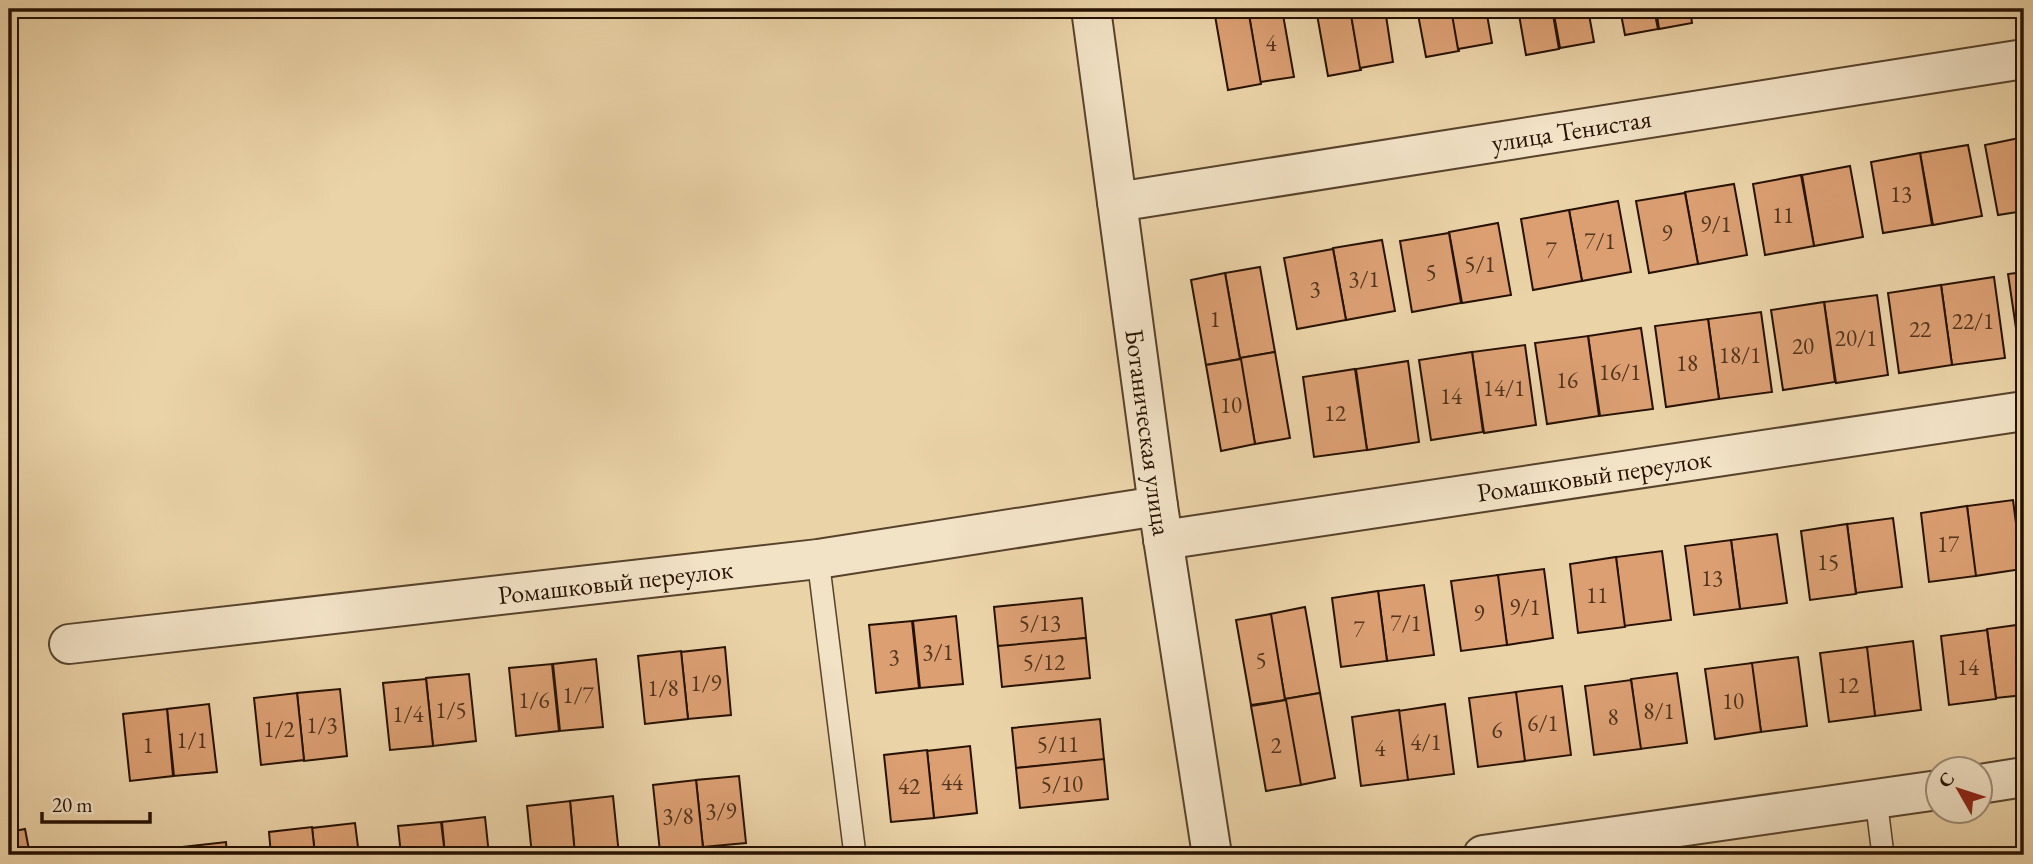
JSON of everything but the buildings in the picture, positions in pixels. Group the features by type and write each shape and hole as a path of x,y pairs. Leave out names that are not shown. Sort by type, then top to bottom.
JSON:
{"street":[{"name":"Ботаническая улица","path":"1091,9 1161,523 1212,855"},
{"name":"улица Тенистая","path":"1118,202 2024,60"},
{"name":"Ромашковый переулок","path":"69,644 1161,523 2024,411"},
{"path":"1994,782 2024,777"},
{"path":"1483,855 1542,851 1924,792"}],"lane":[{"path":"818,559 855,855"},
{"path":"1876,799 1884,855"}]}
